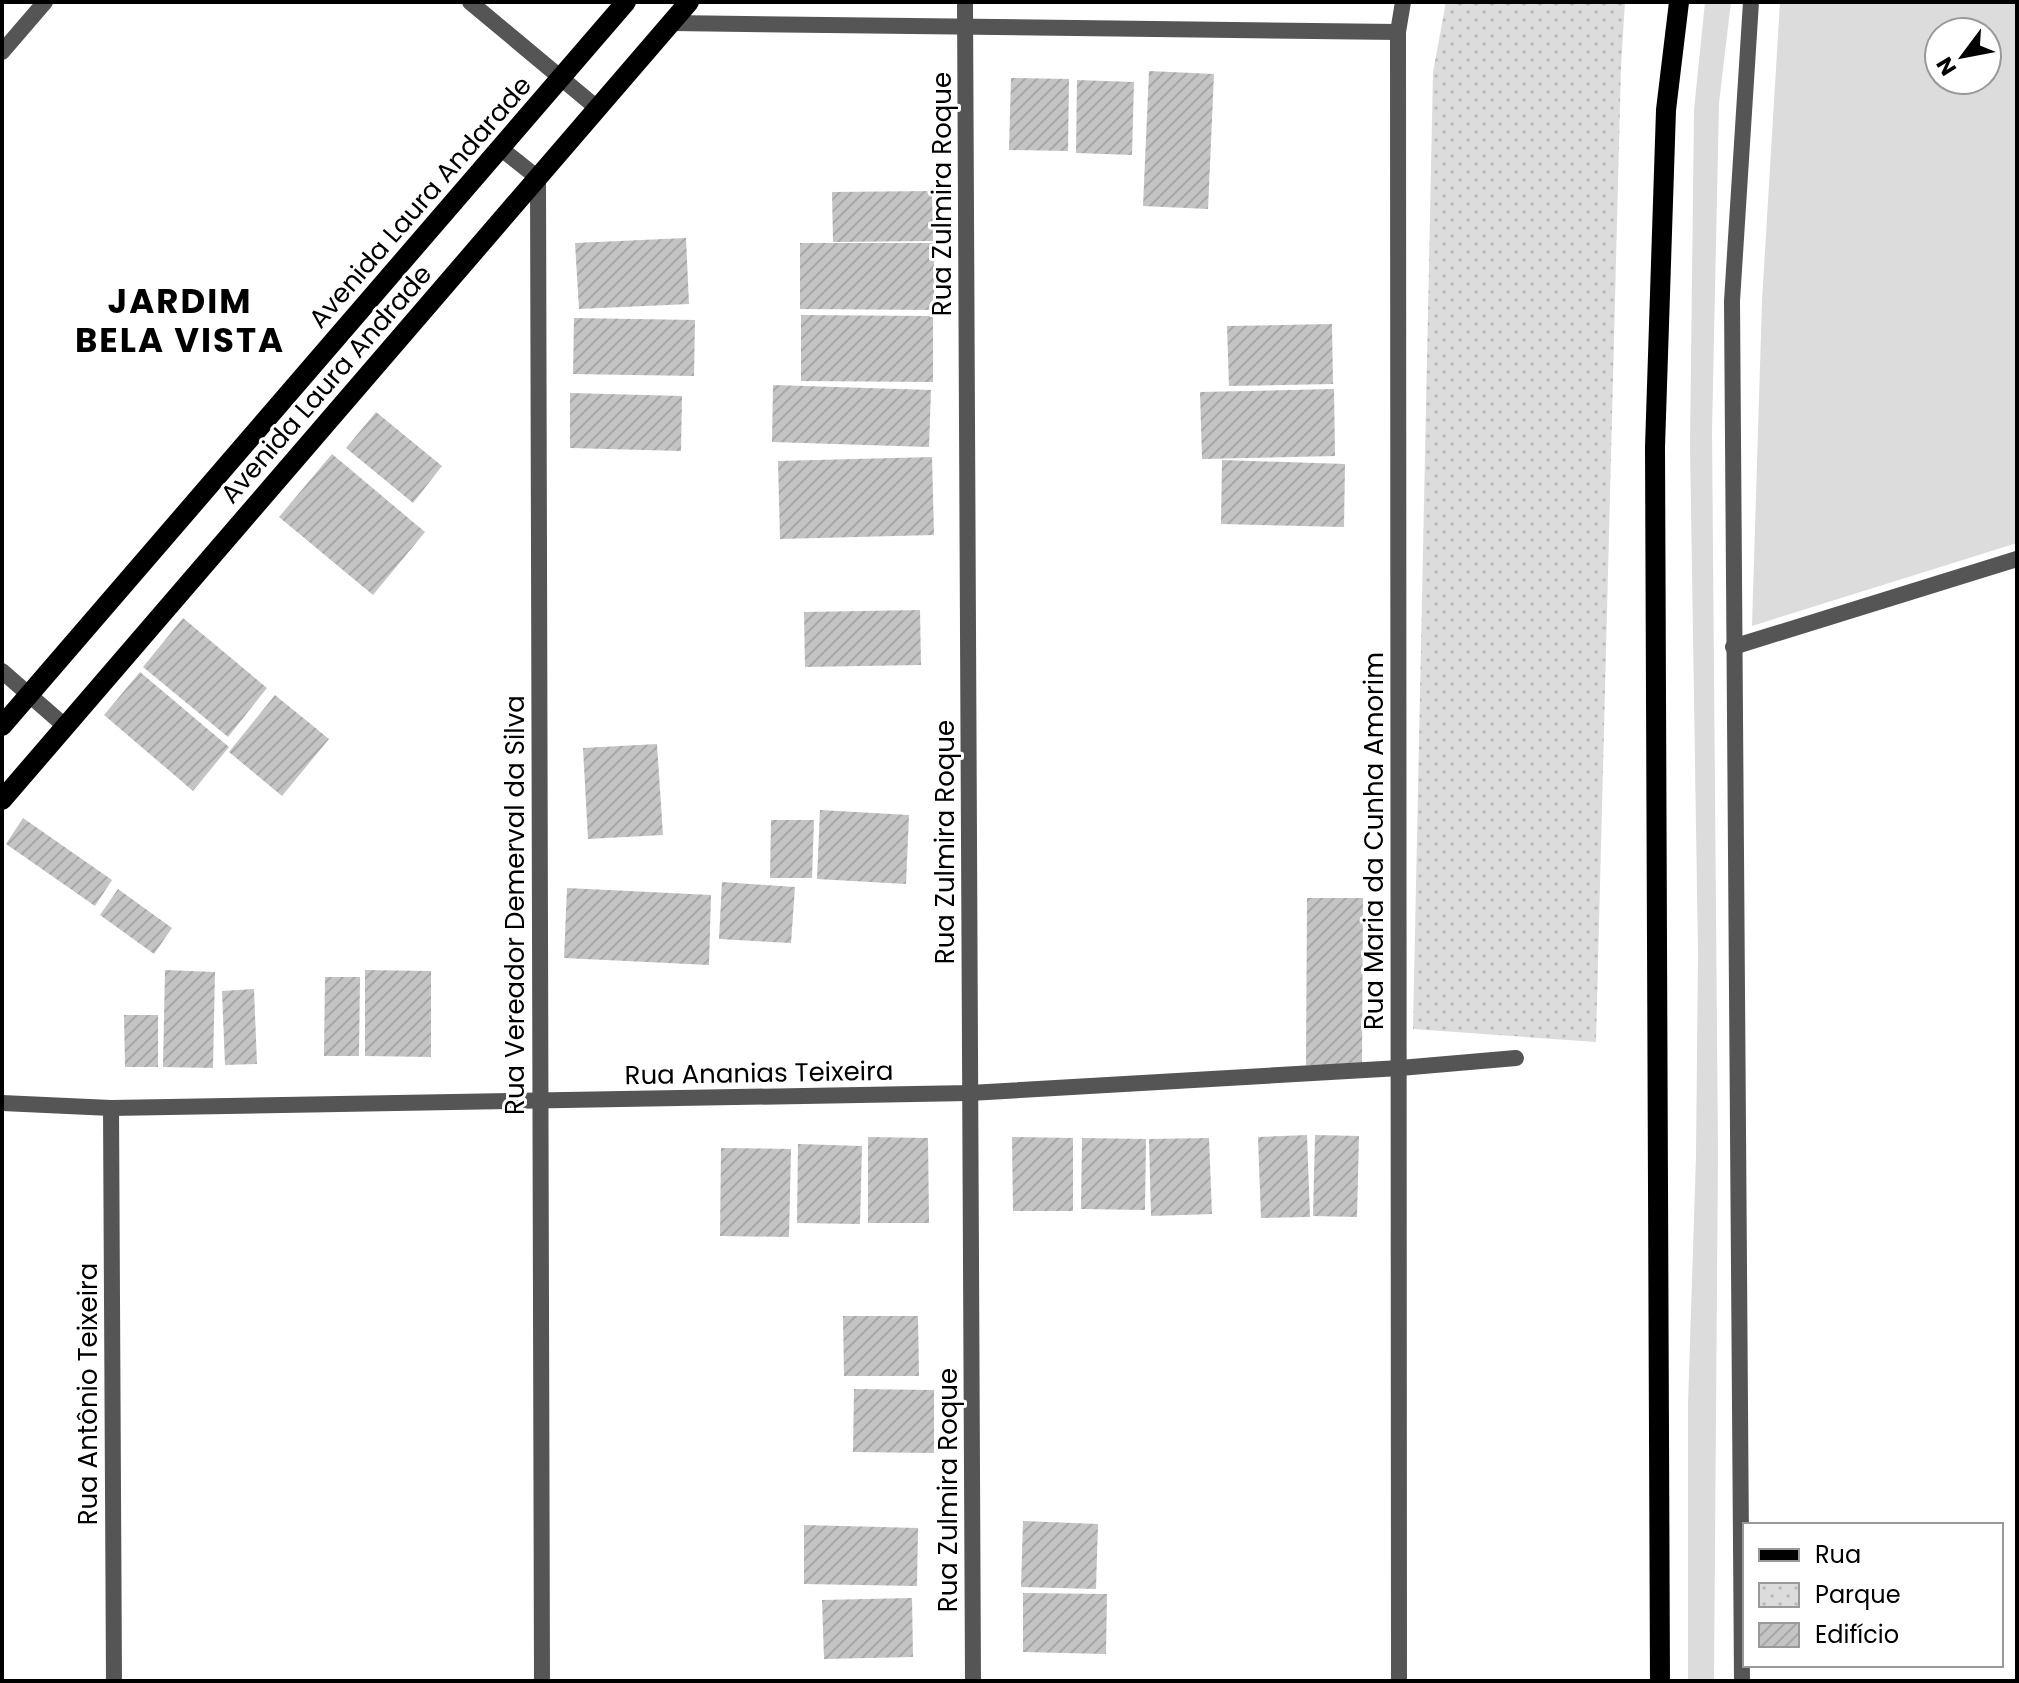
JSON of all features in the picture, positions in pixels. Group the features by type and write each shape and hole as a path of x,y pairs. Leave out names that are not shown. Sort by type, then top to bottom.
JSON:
{"main road":[{"name":"Avenida Laura Andarade","path":"2,726 626,2"},
{"name":"Avenida Laura Andrade","path":"2,800 689,2"},
{"path":"1660,1681 1655,447 1666,110 1679,2"}],"street":[{"path":"2,52 45,2"},
{"path":"470,2 597,108"},
{"name":"Rua Zulmira Roque","path":"965,2 973,1681"},
{"name":"Rua Maria da Cunha Amorim","path":"1399,1681 1398,32 1403,2"},
{"path":"1742,1681 1732,301 1751,2"},
{"path":"671,23 1398,32"},
{"path":"500,148 538,178"},
{"name":"Rua Vereador Demerval da Silva","path":"538,178 542,1681"},
{"path":"1733,647 2017,559"},
{"path":"2,671 66,727"},
{"name":"Rua Ananias Teixeira","path":"2,1103 111,1108 970,1093 1400,1068 1516,1058"},
{"name":"Rua Antônio Teixeira","path":"111,1108 114,1681"}],"green space":[{"path":"1446,2 1625,2 1596,1042 1413,1029 1433,72"},
{"path":"1705,2 1731,2 1719,103 1712,432 1718,1152 1714,1681 1688,1681 1688,1404 1696,1156 1698,953 1690,445 1694,110"},
{"path":"1780,2 2017,2 2017,543 1752,626 1762,301"}],"building":[{"path":"1149,71 1214,74 1208,209 1143,206"},
{"path":"1011,78 1069,79 1068,151 1009,150"},
{"path":"1077,80 1134,82 1132,155 1076,153"},
{"path":"932,191 933,241 833,242 832,192"},
{"path":"686,238 689,304 579,309 575,243"},
{"path":"800,243 934,243 934,310 800,309"},
{"path":"801,315 933,316 933,382 801,381"},
{"path":"574,318 695,320 694,376 573,374"},
{"path":"1332,324 1333,384 1229,386 1227,326"},
{"path":"773,385 931,390 929,447 772,442"},
{"path":"1334,389 1335,456 1202,459 1200,392"},
{"path":"570,393 682,396 681,451 570,448"},
{"path":"376,412 442,466 413,503 346,448"},
{"path":"332,454 425,532 373,595 279,517"},
{"path":"932,457 934,535 780,539 778,461"},
{"path":"1222,460 1345,464 1344,527 1221,524"},
{"path":"920,610 921,665 805,667 804,612"},
{"path":"183,618 267,688 228,737 143,667"},
{"path":"140,672 229,747 193,791 104,715"},
{"path":"275,695 329,739 282,796 229,752"},
{"path":"657,744 663,835 588,839 583,748"},
{"path":"820,810 909,815 906,884 817,879"},
{"path":"23,818 112,880 95,906 6,844"},
{"path":"771,820 814,820 812,878 770,878"},
{"path":"722,882 795,887 791,943 719,939"},
{"path":"567,888 711,895 709,965 564,958"},
{"path":"118,889 172,928 154,954 100,915"},
{"path":"1307,898 1363,898 1362,1065 1306,1065"},
{"path":"165,970 215,972 213,1068 163,1067"},
{"path":"365,970 431,971 431,1057 365,1056"},
{"path":"325,977 360,977 359,1056 324,1056"},
{"path":"254,989 257,1064 225,1065 222,991"},
{"path":"124,1015 158,1015 158,1067 125,1067"},
{"path":"1307,1135 1310,1217 1261,1218 1258,1137"},
{"path":"1315,1135 1359,1136 1357,1217 1313,1216"},
{"path":"868,1137 928,1138 929,1223 868,1223"},
{"path":"1012,1137 1073,1138 1073,1211 1013,1211"},
{"path":"1082,1138 1146,1139 1145,1210 1081,1209"},
{"path":"1209,1138 1212,1214 1151,1216 1149,1139"},
{"path":"798,1144 862,1146 860,1224 797,1223"},
{"path":"721,1148 791,1149 789,1237 720,1236"},
{"path":"843,1316 918,1316 919,1376 844,1376"},
{"path":"854,1389 934,1390 934,1453 853,1452"},
{"path":"1023,1521 1098,1524 1096,1589 1021,1587"},
{"path":"804,1525 918,1528 917,1586 804,1584"},
{"path":"1023,1593 1107,1594 1106,1654 1023,1652"},
{"path":"912,1598 913,1657 824,1659 822,1600"}],"district":[{"name":"JARDIM BELA VISTA","path":"180,320"}]}
